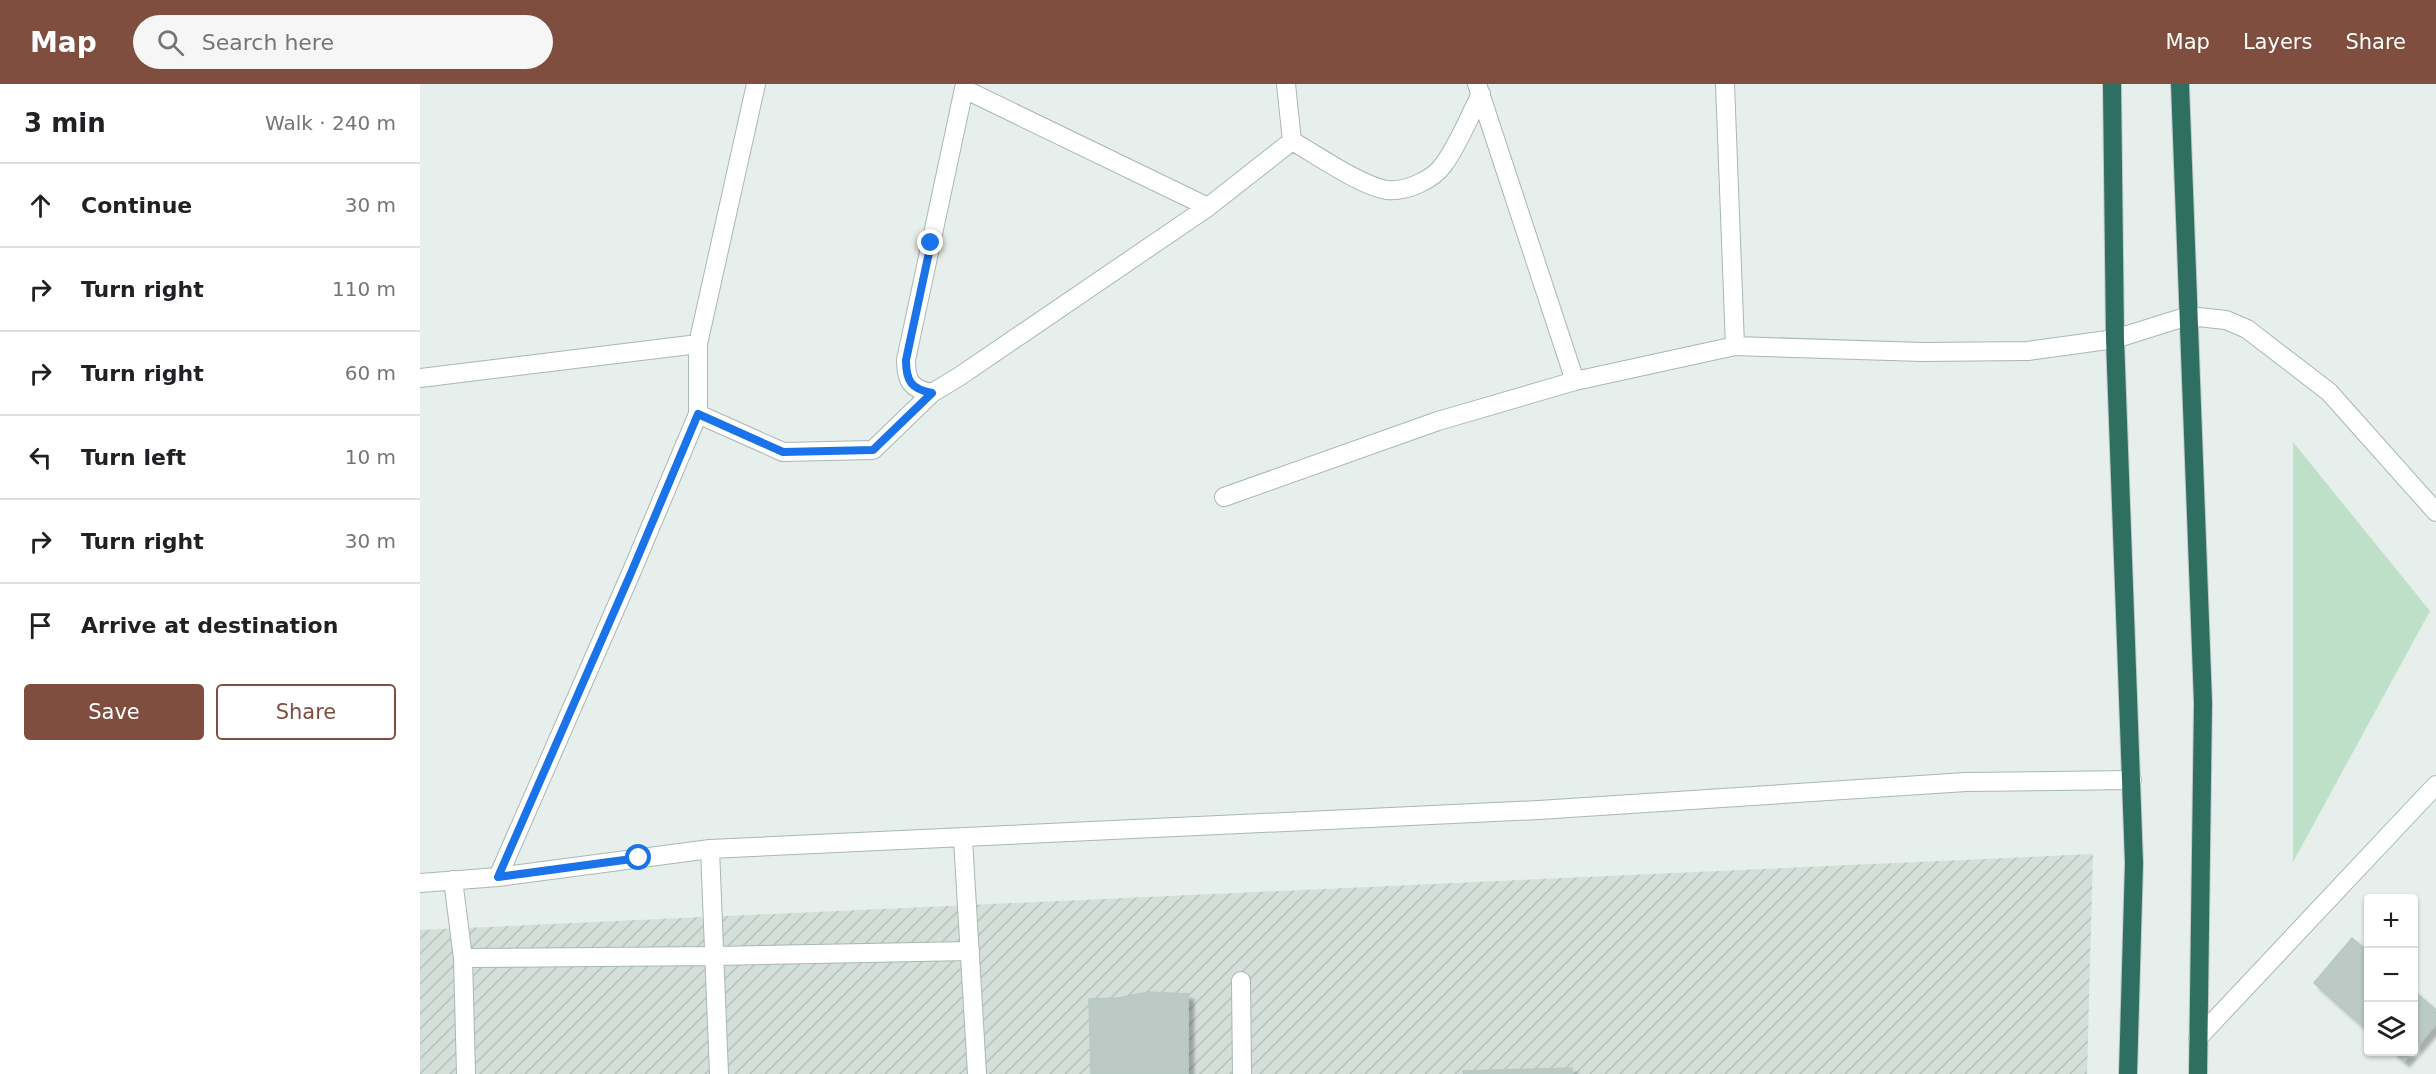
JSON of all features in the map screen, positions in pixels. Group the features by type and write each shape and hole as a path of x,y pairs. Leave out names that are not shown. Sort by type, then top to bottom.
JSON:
{"highway":[{"path":"2112,84 2115,339 2134,863 2128,1074"},
{"path":"2180,84 2203,703 2198,1074"}],"street":[{"path":"498,877 698,414 698,344 756,84"},
{"path":"1286,84 1292,141"},
{"path":"1725,84 1735,346"},
{"path":"932,393 919,390 910,384 906,375 906,360 965,87 1208,207"},
{"path":"1292,141 1364,182 1387,190 1404,189 1426,180 1443,165 1479,89"},
{"path":"1479,89 1575,381"},
{"path":"698,414 783,452 873,450 932,393 1208,207 1292,141"},
{"path":"1224,497 1438,421 1575,381 1735,346 1922,352 2028,351 2115,339 2188,316 2226,320 2247,329 2329,392 2436,512"},
{"path":"420,378 698,344"},
{"path":"420,883 498,877 710,849 963,839 1539,810 1966,782 2132,780"},
{"path":"2199,1038 2436,785"},
{"path":"963,839 977,1074"},
{"path":"710,849 719,1074"},
{"path":"453,880 463,958 466,1074"},
{"path":"463,958 970,951"},
{"path":"1241,981 1242,1074"}],"shaded area":[{"path":"2093,854 2087,1074 420,1074 420,930"}],"green space":[{"path":"2293,442 2430,611 2293,862"}],"building":[{"path":"2352,938 2364,948 2364,1027 2314,983"},
{"path":"1149,992 1188,994 1188,1074 1091,1074 1089,999 1118,998"},
{"path":"2418,994 2436,1010 2436,1024 2418,1045"},
{"path":"2398,1056 2408,1056 2404,1061"},
{"path":"1572,1068 1572,1074 1464,1074 1463,1071"}],"route":[{"path":"639,858 498,877 698,414 783,452 873,450 932,393 919,390 910,384 906,375 906,360 931,243"}]}
